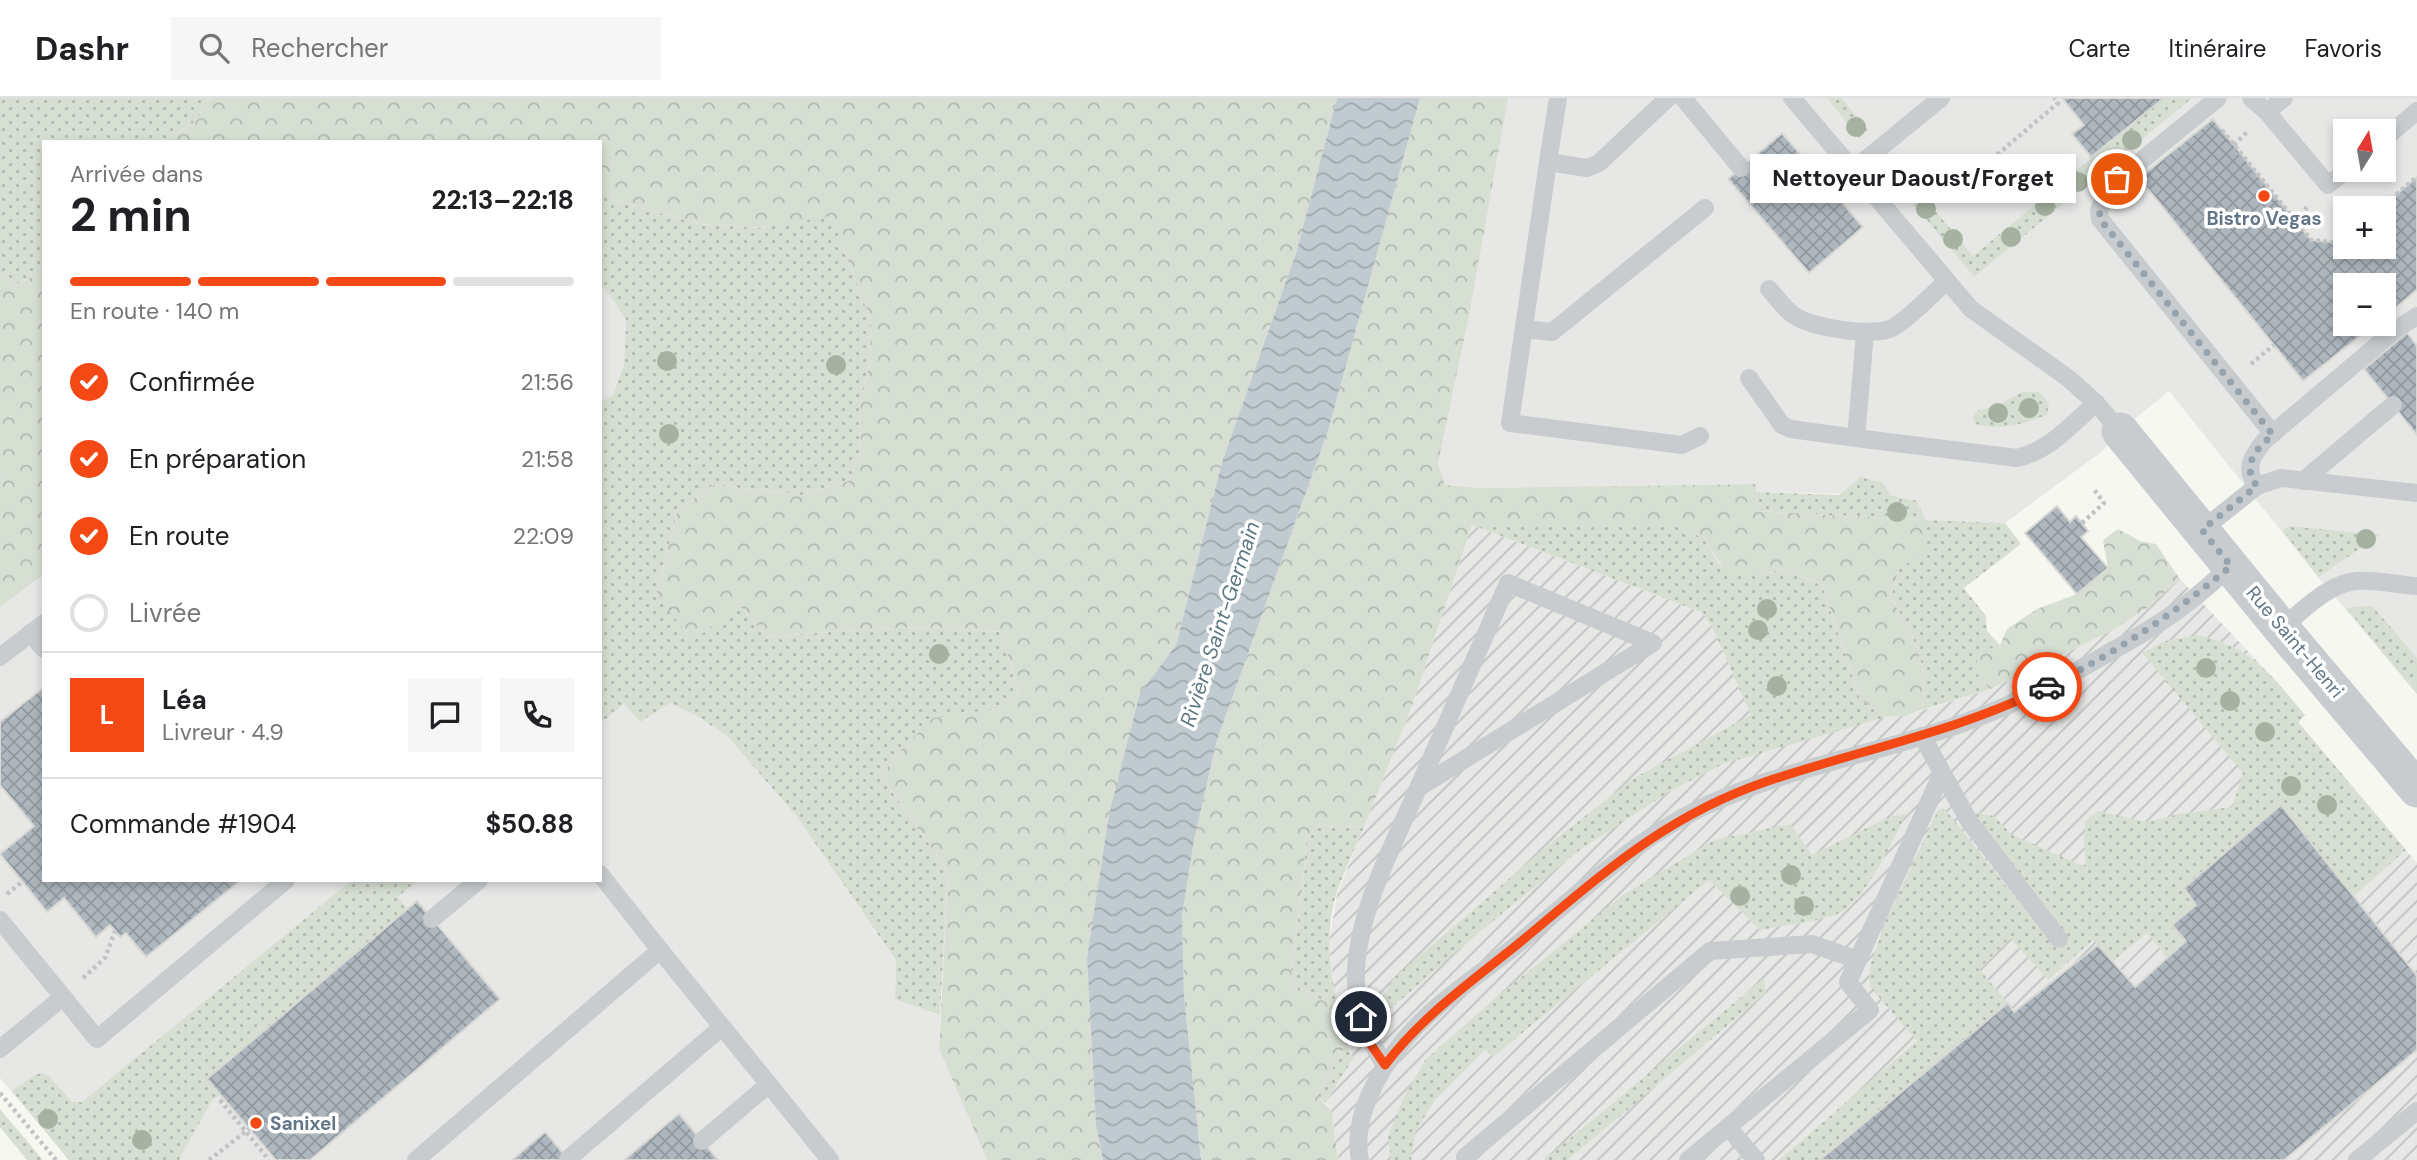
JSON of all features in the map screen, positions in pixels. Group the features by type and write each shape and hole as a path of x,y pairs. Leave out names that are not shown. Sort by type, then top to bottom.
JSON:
{"street":[{"name":"Rue Saint-Henri","path":"2120,431 2417,789"}],"lane":[{"path":"1558,98 1510,423 1682,445 1700,436"},
{"path":"1548,162 1587,168 1599,163 1668,98"},
{"path":"1683,98 1741,168"},
{"path":"1853,170 1941,98"},
{"path":"2218,98 2108,188 2099,210 2100,219 2273,435"},
{"path":"2251,98 2267,112 2328,185 2333,181"},
{"path":"2267,112 2284,98"},
{"path":"1795,99 1970,309 2068,378 2096,403 2120,431"},
{"path":"2396,129 2417,111"},
{"path":"1524,329 1552,332 1704,208"},
{"path":"1769,289 1798,318 1808,323 1865,333 1883,332 1895,327 1947,281"},
{"path":"2257,486 2251,479 2249,468 2252,456 2395,330 2417,316"},
{"path":"1856,438 1865,333"},
{"path":"1749,378 1782,425 1791,429 2017,458 2029,456 2045,447 2096,403"},
{"path":"2303,481 2393,405"},
{"path":"2202,530 2257,486 2281,478 2417,493"},
{"path":"1360,1160 1359,1130 1368,1101 1385,1065 1407,1037 1437,1008 1610,867 1660,831 1713,802 1766,782 1922,737 1986,715 2067,677 2183,606 2231,566"},
{"path":"2281,628 2341,584 2357,581 2417,586"},
{"path":"1385,1065 1369,1042 1361,1017 1356,970 1362,932 1379,878 1418,788 1508,583 1653,642 1418,788"},
{"path":"0,657 37,628"},
{"path":"1922,737 1969,821 2059,939"},
{"path":"1688,1160 1870,1010 1848,982 1942,773"},
{"path":"602,877 830,1160"},
{"path":"0,920 97,1038 284,882"},
{"path":"432,919 477,882"},
{"path":"1465,1157 1710,951 1812,944 1858,960"},
{"path":"416,1160 660,950"},
{"path":"0,1049 63,997"},
{"path":"568,1159 722,1027"},
{"path":"702,1141 769,1084"},
{"path":"2357,1160 2417,1111"},
{"path":"1728,1127 1756,1160"}],"path":[{"path":"1992,159 2058,103 2054,98"},
{"path":"2220,128 2311,240 2333,242"},
{"path":"2394,196 2417,177"},
{"path":"2082,523 2104,503 2093,488"},
{"path":"63,997 105,958 115,931"},
{"path":"0,1093 56,1160"},
{"path":"220,1100 269,1160"},
{"path":"209,1160 247,1130"}],"shaded area":[{"path":"1507,98 2417,98 2417,694 2318,577 2169,391 2120,431 2100,453 2005,523 1925,520 1917,501 1890,495 1756,492 1755,484 1479,488 1445,486 1438,463"},
{"path":"602,288 626,319 624,364 613,395 602,404"},
{"path":"1472,525 1703,613 1713,629 1767,750 1886,717 1905,716 1991,689 2113,630 2147,608 2180,579 2305,715 2298,722 2417,863 2417,1160 1338,1160 1332,1112 1325,1103 1353,1059 1346,1045 1333,985 1329,942 1337,894 1411,709"},
{"path":"42,576 42,882 602,882 602,722 624,704 670,703 695,715 727,736 797,817 896,962 895,998 940,1015 939,1049 987,1160 69,1160 0,1078 0,607"}],"green space":[{"path":"0,98 209,98 196,121 167,140 42,140 42,271 19,284 0,272"},
{"path":"209,98 1337,98 1296,253 1222,462 1176,645 1140,693 1087,958 1096,1126 1103,1160 987,1160 939,1049 948,871 881,776 901,750 933,718 1002,708 1019,694 1001,632 914,628 767,637 739,605 693,641 656,595 678,510 713,485 802,495 849,481 861,448 859,413 870,362 871,321 831,216 760,228 699,224 602,197 602,140 167,140 196,121"},
{"path":"1420,98 1508,98 1469,315 1438,463 1445,485 1479,488 1756,484 1757,511 1925,520 1923,554 1899,568 1891,597 1918,650 1924,692 1922,710 1905,716 1886,717 1860,699 1822,585 1782,569 1760,575 1735,576 1721,565 1704,539 1678,526 1472,525 1411,709 1364,827 1320,825 1306,837 1291,972 1296,986 1339,1009 1346,1045 1317,1095 1332,1112 1338,1160 1201,1160 1184,995 1182,916 1194,840 1217,740 1328,431"},
{"path":"1827,98 1841,98 1868,130 1859,138"},
{"path":"2164,98 2192,98 1974,277 1887,172 1896,164 1973,256"},
{"path":"602,197 699,224 760,228 831,215 871,321 870,362 859,413 861,448 849,481 802,495 713,485 678,510 656,595 739,605 767,637 914,628 1001,632 1019,694 1002,708 933,719 901,750 881,776 948,871 940,1015 895,999 896,961 797,817 727,736 695,715 670,703 640,722 624,704 602,722 602,402 613,395 624,364 626,319 602,288"},
{"path":"42,271 42,576 0,607 0,272 19,284"},
{"path":"2022,392 2039,392 2049,403 2047,415 2012,426 1975,424 1973,417 1978,410 1995,407"},
{"path":"1860,477 1883,483 1890,495 1917,501 1926,520 2005,523 2021,544 1964,588 1986,616 1987,631 2000,645 1980,682 1991,689 1922,710 1923,677 1918,650 1891,597 1899,568 1925,520 1757,511 1756,492 1839,495"},
{"path":"1472,525 1678,525 1704,539 1720,565 1760,575 1782,569 1822,585 1860,699 1886,717 1723,764 1667,793 1577,852 1379,1019 1377,1005 1395,977 1553,841 1634,778 1751,715 1713,629 1703,613"},
{"path":"2288,526 2380,535 2318,577 2283,531"},
{"path":"2118,529 2140,541 2156,544 2180,579 2147,608 2113,630 1991,689 1980,682 1976,669 1978,653 2000,645 2007,629 2037,609 2077,594 2108,568 2103,540"},
{"path":"2373,607 2417,658 2417,694 2346,608"},
{"path":"2197,635 2232,647 2270,675 2305,715 2298,722 2406,850 2354,896 2281,805 2184,888 2196,905 2172,925 2186,941 2167,958 2147,933 2113,961 2093,940 2048,980 2010,938 1979,969 2008,1003 1820,1160 1779,1160 1917,1041 1870,987 1870,966 1886,920 1938,810 1945,809 2056,949 2069,941 2017,875 1975,813 1994,816 2012,835 2086,867 2085,821 2098,811 2148,822 2179,814 2232,807 2243,773 2142,653 2165,641"},
{"path":"1906,813 1886,855 1867,886 1846,909 1835,915 1760,930 1709,880 1493,1057 1485,1050 1435,1100 1416,1130 1411,1160 1391,1160 1388,1136 1403,1099 1426,1059 1492,1001 1623,895 1714,840 1790,824 1812,855 1885,819"},
{"path":"1320,825 1364,827 1333,906 1331,965 1339,1009 1296,986 1291,972 1306,837"},
{"path":"350,882 416,882 398,897 408,909 221,1095 212,1100 179,1160 69,1160 12,1091 34,1075 43,1073 49,1076 72,1102 82,1102"},
{"path":"1764,978 1766,993 1568,1160 1544,1160"},
{"path":"1346,1045 1353,1059 1325,1103 1317,1095"},
{"path":"0,1109 43,1160 27,1160 0,1127"}],"water":[{"name":"Rivière Saint-Germain","path":"1337,98 1420,98 1328,431 1217,740 1194,840 1182,916 1184,995 1201,1160 1103,1160 1096,1126 1087,958 1109,815 1140,693 1176,645 1222,462 1296,253"}],"building":[{"path":"2062,98 2164,98 2091,157 2072,134 2084,125"},
{"path":"2213,119 2311,240 2333,242 2333,259 2396,259 2394,196 2417,177 2417,290 2396,307 2396,273 2333,273 2333,336 2360,336 2303,381 2139,178"},
{"path":"1782,133 1863,227 1809,273 1728,179"},
{"path":"2407,333 2417,346 2417,435 2364,369"},
{"path":"2057,506 2070,522 2076,516 2082,523 2088,531 2081,537 2108,568 2077,594 2025,533"},
{"path":"42,689 42,882 239,882 146,957 126,933 120,937 110,925 96,937 64,898 47,912 0,854 34,826 0,785 0,722"},
{"path":"2281,805 2417,976 2417,1050 2284,1160 1820,1160 2008,1003 2014,1012 2098,945 2135,987 2186,941 2172,925 2196,905 2184,888"},
{"path":"417,901 500,999 310,1160 276,1160 207,1079"},
{"path":"679,1114 718,1160 624,1160"},
{"path":"545,1132 569,1160 512,1160"}],"way so far":[{"path":"2047,687 2130,641 2183,606 2231,566 2202,530 2257,486 2251,479 2249,468 2252,456 2265,440 2273,435 2100,219 2102,199 2117,179"}],"place":[{"name":"Nettoyeur Daoust/Forget","path":"2117,179"},
{"name":"Bistro Vegas","path":"2264,196"},
{"name":"Sanixel","path":"256,1123"}],"route":[{"path":"1361,1017 1369,1042 1385,1065 1407,1037 1437,1008 1610,867 1660,831 1713,802 1766,782 1942,730 1986,715 2047,687"}]}
